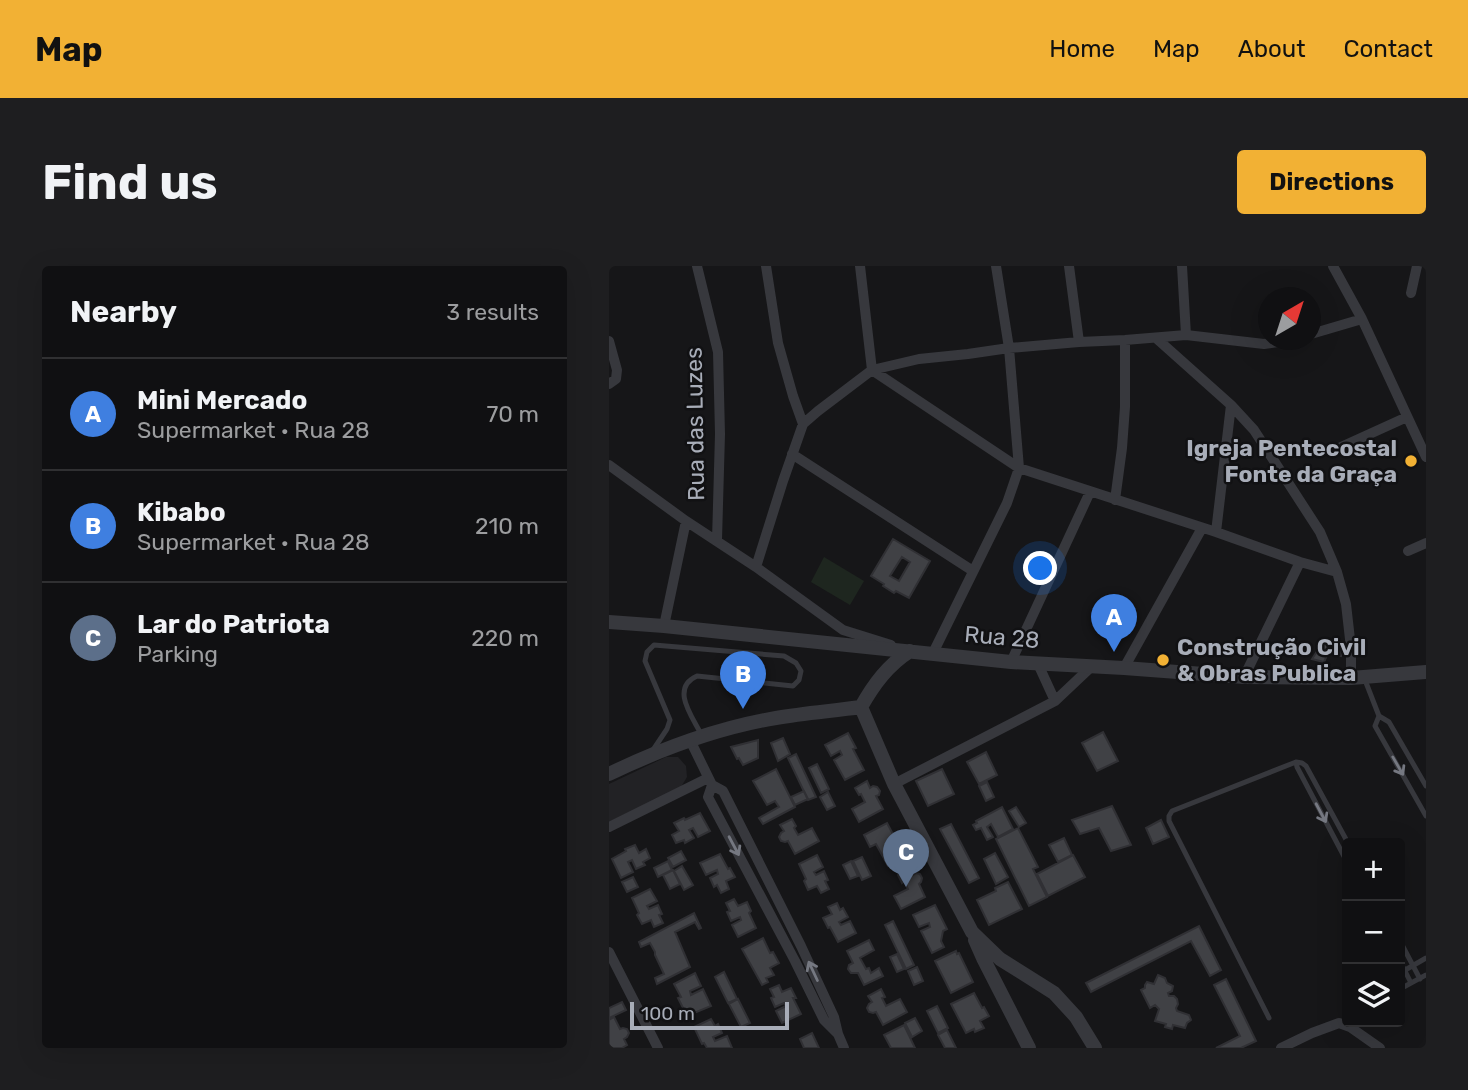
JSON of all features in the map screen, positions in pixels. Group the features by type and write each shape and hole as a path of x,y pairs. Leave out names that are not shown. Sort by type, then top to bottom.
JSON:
{"street":[{"name":"Rua das Luzes","path":"697,266 718,352 720,434 717,540"},
{"path":"766,266 778,344 803,424"},
{"path":"860,266 872,369 1019,468 1337,572"},
{"path":"933,653 1007,503 1019,468 1009,348 996,266"},
{"path":"1069,266 1079,342"},
{"path":"1182,266 1185,335"},
{"path":"1333,266 1362,318 1426,457"},
{"path":"1411,293 1417,266"},
{"path":"1321,331 1362,318"},
{"path":"756,567 803,424 872,369 919,359 1079,342 1185,335 1258,343"},
{"path":"1156,338 1231,405 1254,430 1320,532 1337,572 1346,604 1350,648 1357,677"},
{"path":"1115,500 1125,407 1125,340"},
{"path":"609,341 617,370 616,379 609,384"},
{"path":"1216,532 1231,405"},
{"path":"1341,447 1407,417"},
{"path":"792,454 973,571"},
{"path":"609,465 843,630 910,651"},
{"path":"1011,662 1090,492"},
{"path":"664,626 686,521"},
{"path":"1124,668 1202,528"},
{"path":"1408,551 1426,543"},
{"path":"1244,677 1300,562"},
{"name":"Rua 28","path":"609,622 1011,662 1244,677 1357,677 1426,672"},
{"path":"609,774 649,755 696,738 777,718 861,707 882,675 910,651"},
{"path":"1038,664 1055,701"},
{"path":"894,784 1055,701 1091,667"},
{"path":"861,707 894,784 1029,1048"},
{"path":"696,738 710,781 723,791 759,862 834,1017 844,1048"},
{"path":"609,827 710,781"},
{"path":"972,932 990,951 1054,993 1066,1004 1095,1048"},
{"path":"609,952 658,1048"},
{"path":"996,983 995,975 998,970 1011,966"},
{"path":"1280,1048 1333,1024 1343,1023 1380,1048"}],"lane":[{"path":"649,755 670,720 645,661 647,652 654,645 785,656 796,663 801,671 799,680 793,686 697,676 689,680 684,688 683,698 696,738"},
{"path":"1357,677 1379,716 1389,722 1426,786"},
{"path":"1379,716 1375,726 1426,816"},
{"path":"1269,1018 1168,821 1169,816 1172,811 1296,762 1306,766 1345,838"},
{"path":"1296,762 1342,852"},
{"path":"1405,951 1420,979"},
{"path":"1405,970 1426,958"},
{"path":"1405,975 1412,983"},
{"path":"1405,986 1426,975"}],"shaded area":[{"path":"824,557 864,581 850,605 811,582"},
{"path":"666,757 678,757 686,766 687,777 681,787 609,822 609,784"}],"building":[{"path":"893,539 930,561 909,598 896,591 894,593 871,576","holes":["902,557 910,562 899,581 890,576"]},
{"path":"1323,642 1343,643 1341,656 1328,653 1324,662 1312,659"},
{"path":"1103,732 1118,761 1097,771 1082,743"},
{"path":"848,733 864,770 845,780 834,760 842,755 840,751 831,756 825,745"},
{"path":"783,738 790,754 778,761 771,743"},
{"path":"758,740 758,758 743,765 731,747"},
{"path":"986,752 997,775 979,784 967,762"},
{"path":"796,754 816,797 808,800 788,758"},
{"path":"817,764 829,789 821,793 809,768"},
{"path":"776,769 795,807 763,824 759,818 779,807 775,801 767,805 753,781"},
{"path":"942,769 954,794 928,806 916,781"},
{"path":"867,781 870,788 877,787 880,791 876,796 883,809 859,822 852,809 865,802 855,788"},
{"path":"987,782 994,797 986,801 979,786"},
{"path":"804,791 808,799 795,805 791,797"},
{"path":"828,792 835,806 827,810 820,797"},
{"path":"1112,806 1131,845 1111,851 1099,828 1080,834 1072,820"},
{"path":"1002,807 1013,829 998,837 991,824 987,827 993,837 987,840 981,828 976,830 973,825"},
{"path":"1016,807 1026,823 1019,827 1009,811"},
{"path":"700,813 710,831 698,837 693,828 689,830 694,838 685,843 684,840 676,843 672,835 679,831 674,823"},
{"path":"792,819 798,835 812,828 819,841 795,854 788,841 781,841 779,837 784,831 780,825"},
{"path":"1161,820 1169,837 1153,844 1146,828"},
{"path":"887,823 894,836 901,836 903,840 898,845 905,858 888,866 876,844 870,847 864,835"},
{"path":"951,824 979,878 969,883 940,829"},
{"path":"1018,828 1038,867 1033,869 1047,897 1029,906 996,839"},
{"path":"1064,838 1072,855 1058,862 1049,845"},
{"path":"635,845 639,853 646,849 650,858 643,862 645,865 636,869 632,860 628,862 633,872 621,878 612,859"},
{"path":"681,851 686,860 673,867 668,858"},
{"path":"995,853 1008,877 996,884 984,859"},
{"path":"720,854 735,877 726,881 729,889 721,893 710,878 718,874 717,870 706,875 700,863"},
{"path":"817,855 823,867 814,872 816,875 824,871 829,889 821,893 817,886 808,890 799,864"},
{"path":"1073,855 1085,877 1048,896 1037,874"},
{"path":"862,857 871,876 862,880 853,861"},
{"path":"668,861 672,870 658,877 654,868"},
{"path":"851,861 858,876 850,879 843,865"},
{"path":"682,866 693,885 684,890 674,871"},
{"path":"910,869 913,875 920,874 922,878 919,884 925,897 901,909 894,896 908,889 898,875"},
{"path":"673,870 680,884 670,889 663,875"},
{"path":"633,877 638,887 627,892 622,882"},
{"path":"1008,882 1022,909 989,925 977,900"},
{"path":"650,889 657,901 647,906 649,909 658,905 663,923 654,927 651,920 642,924 632,898"},
{"path":"734,899 738,906 747,902 756,928 738,937 732,925 741,920 740,917 731,921 726,903"},
{"path":"837,903 848,917 839,922 841,925 850,921 856,933 838,942 823,918 832,914 828,907"},
{"path":"935,905 947,929 943,931 941,941 944,947 932,953 921,931 930,927 929,923 919,927 913,915"},
{"path":"694,913 701,928 699,929 695,922 675,932 690,967 657,984 655,978 664,974 655,952 650,943 641,947 639,942"},
{"path":"893,921 914,965 906,969 885,925"},
{"path":"1199,926 1221,970 1210,976 1191,941 1091,992 1086,983"},
{"path":"763,938 770,953 773,952 779,963 770,968 774,975 766,978 768,982 762,985 742,949"},
{"path":"869,940 874,950 860,958 871,973 879,968 883,976 864,985 858,973 851,973 848,969 853,963 847,951"},
{"path":"956,951 973,982 951,993 935,961"},
{"path":"897,954 904,969 897,972 890,957"},
{"path":"917,967 923,981 914,985 908,971"},
{"path":"724,972 737,999 728,1003 715,977"},
{"path":"695,973 701,986 690,991 691,995 703,989 711,1006 687,1016 674,984"},
{"path":"1158,975 1173,986 1168,993 1177,999 1177,1011 1189,1015 1191,1020 1185,1028 1173,1025 1172,1029 1155,1021 1159,1009 1155,1005 1150,1008 1141,990 1147,982 1154,984"},
{"path":"1226,979 1256,1041 1241,1048 1216,1048 1240,1036 1214,985"},
{"path":"779,985 782,992 791,988 801,1014 782,1023 776,1011 786,1006 784,1003 775,1007 770,989"},
{"path":"881,989 886,1006 900,999 907,1012 883,1025 876,1012 869,1012 867,1008 872,1002 868,996"},
{"path":"974,993 989,1016 980,1021 984,1028 966,1033 951,1004"},
{"path":"738,999 750,1023 741,1027 729,1004"},
{"path":"622,1002 626,1010 609,1018 609,1008"},
{"path":"937,1006 948,1028 938,1033 927,1011"},
{"path":"614,1017 620,1029 627,1029 629,1033 624,1039 627,1045 622,1048 609,1048 609,1020"},
{"path":"915,1018 922,1031 912,1037 905,1023"},
{"path":"711,1019 715,1026 718,1024 722,1033 713,1037 715,1041 727,1036 732,1048 707,1048 702,1044 694,1027"},
{"path":"904,1025 915,1048 891,1048 884,1035"},
{"path":"947,1030 956,1048 945,1048 938,1035"},
{"path":"812,1033 819,1048 804,1048 800,1039"}],"place":[{"name":"Igreja Pentecostal Fonte da Graça","path":"1411,461"},
{"name":"Mini Mercado","path":"1114,652"},
{"name":"Construção Civil & Obras Publica","path":"1163,660"},
{"name":"Kibabo","path":"743,709"},
{"name":"Lar do Patriota","path":"906,887"}]}
